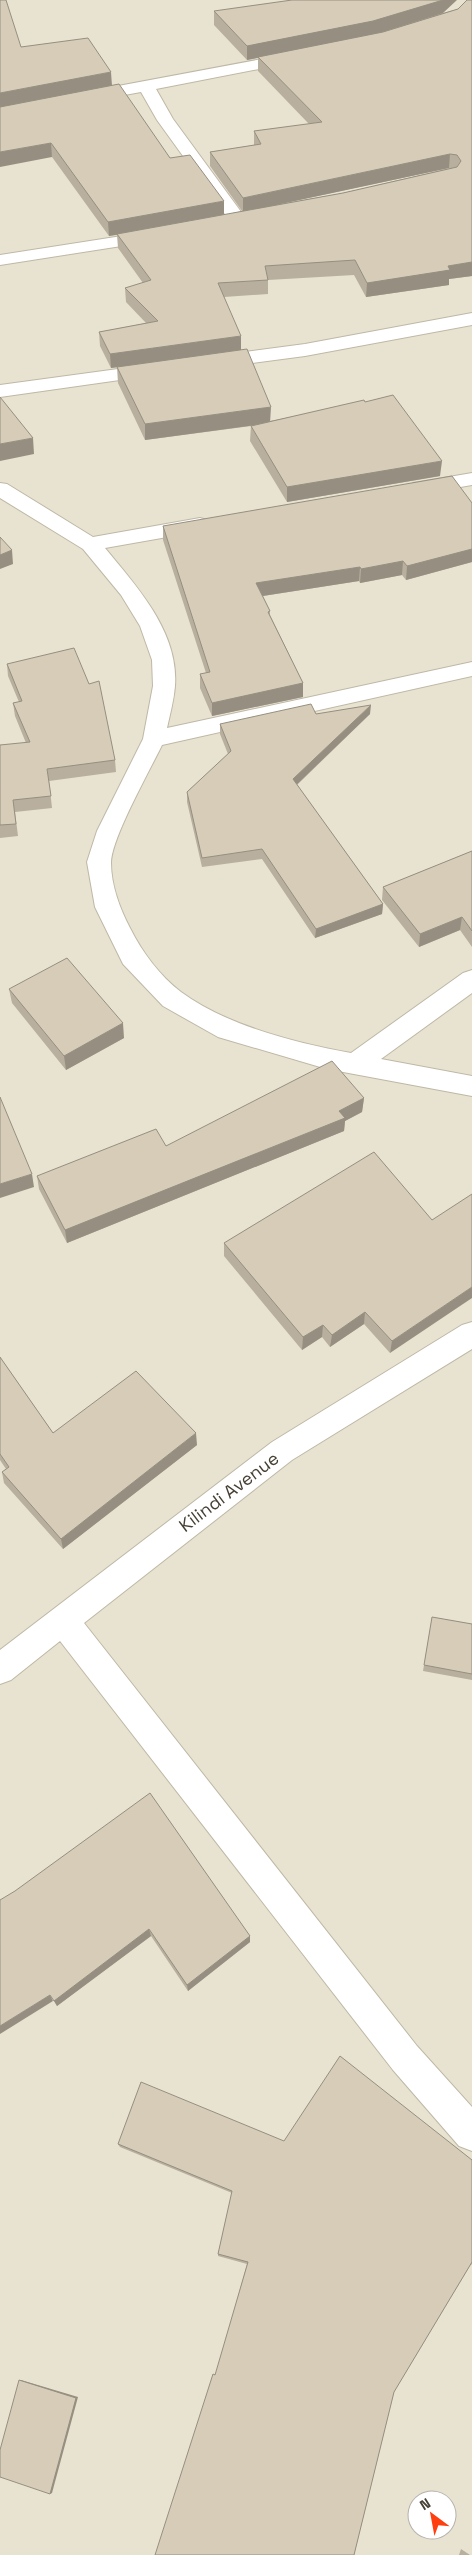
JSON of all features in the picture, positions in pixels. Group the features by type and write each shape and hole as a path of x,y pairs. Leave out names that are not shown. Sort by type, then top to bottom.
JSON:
{"street":[{"path":"68,101 308,55"},
{"path":"146,85 165,120 238,220"},
{"path":"218,224 257,216"},
{"path":"0,260 170,233"},
{"path":"199,364 305,350 472,319"},
{"path":"0,391 170,368"},
{"path":"403,490 472,479"},
{"path":"0,489 90,544 128,590 152,626 163,660 164,686 154,739 124,796 109,831 99,862 107,907 132,957 172,999 227,1030 327,1059 472,1086"},
{"path":"90,544 217,522"},
{"path":"154,739 472,669"},
{"path":"354,1065 472,980"},
{"name":"Kilindi Avenue","path":"0,1668 282,1451 472,1334"},
{"path":"62,1619 405,2058 472,2133"}],"shaded area":[{"path":"0,0 472,0 472,2555 0,2555"}],"building":[{"path":"0,0 6,0 21,47 88,38 111,72 0,93"},
{"path":"292,0 443,0 373,21 247,46 214,11"},
{"path":"467,0 472,0 472,262 448,266 450,270 367,283 355,260 265,266 268,280 218,283 241,336 110,354 99,332 158,321 125,288 151,280 117,234 343,193 457,167 461,161 457,155 450,154 243,198 210,152 261,144 254,131 322,122 258,57 383,32 458,9"},
{"path":"119,84 170,158 190,155 224,201 108,222 51,143 0,152 0,107"},
{"path":"247,349 271,407 145,424 117,367"},
{"path":"393,395 442,461 287,487 251,426 364,400 365,402"},
{"path":"0,397 33,438 0,444"},
{"path":"452,476 472,503 472,549 407,566 403,561 361,569 360,567 256,583 303,683 212,703 200,674 210,672 163,526"},
{"path":"0,537 12,550 0,555"},
{"path":"74,648 89,684 99,681 115,760 47,769 51,796 13,800 16,824 0,825 0,745 30,742 13,703 22,701 7,664"},
{"path":"311,704 316,714 371,705 293,779 383,904 316,929 262,849 202,858 187,792 231,751 220,724"},
{"path":"472,851 472,931 462,917 420,934 383,887"},
{"path":"67,958 123,1023 64,1056 9,989"},
{"path":"332,1061 364,1098 339,1111 345,1118 65,1230 37,1176 156,1129 166,1146"},
{"path":"0,1097 32,1174 0,1184"},
{"path":"374,1152 432,1220 472,1194 472,1287 392,1341 365,1312 332,1335 323,1325 303,1337 224,1243"},
{"path":"0,1357 53,1433 136,1371 196,1433 61,1539 2,1472 9,1467 0,1454"},
{"path":"432,1617 472,1624 472,1674 424,1665"},
{"path":"150,1793 250,1936 187,1985 149,1929 54,2001 50,1995 0,2026 0,1900"},
{"path":"340,2056 472,2160 472,2262 394,2392 354,2555 155,2555 213,2374 215,2375 248,2262 218,2254 232,2191 118,2144 141,2082 284,2141"},
{"path":"19,2380 76,2398 50,2494 0,2477 0,2450"}]}
